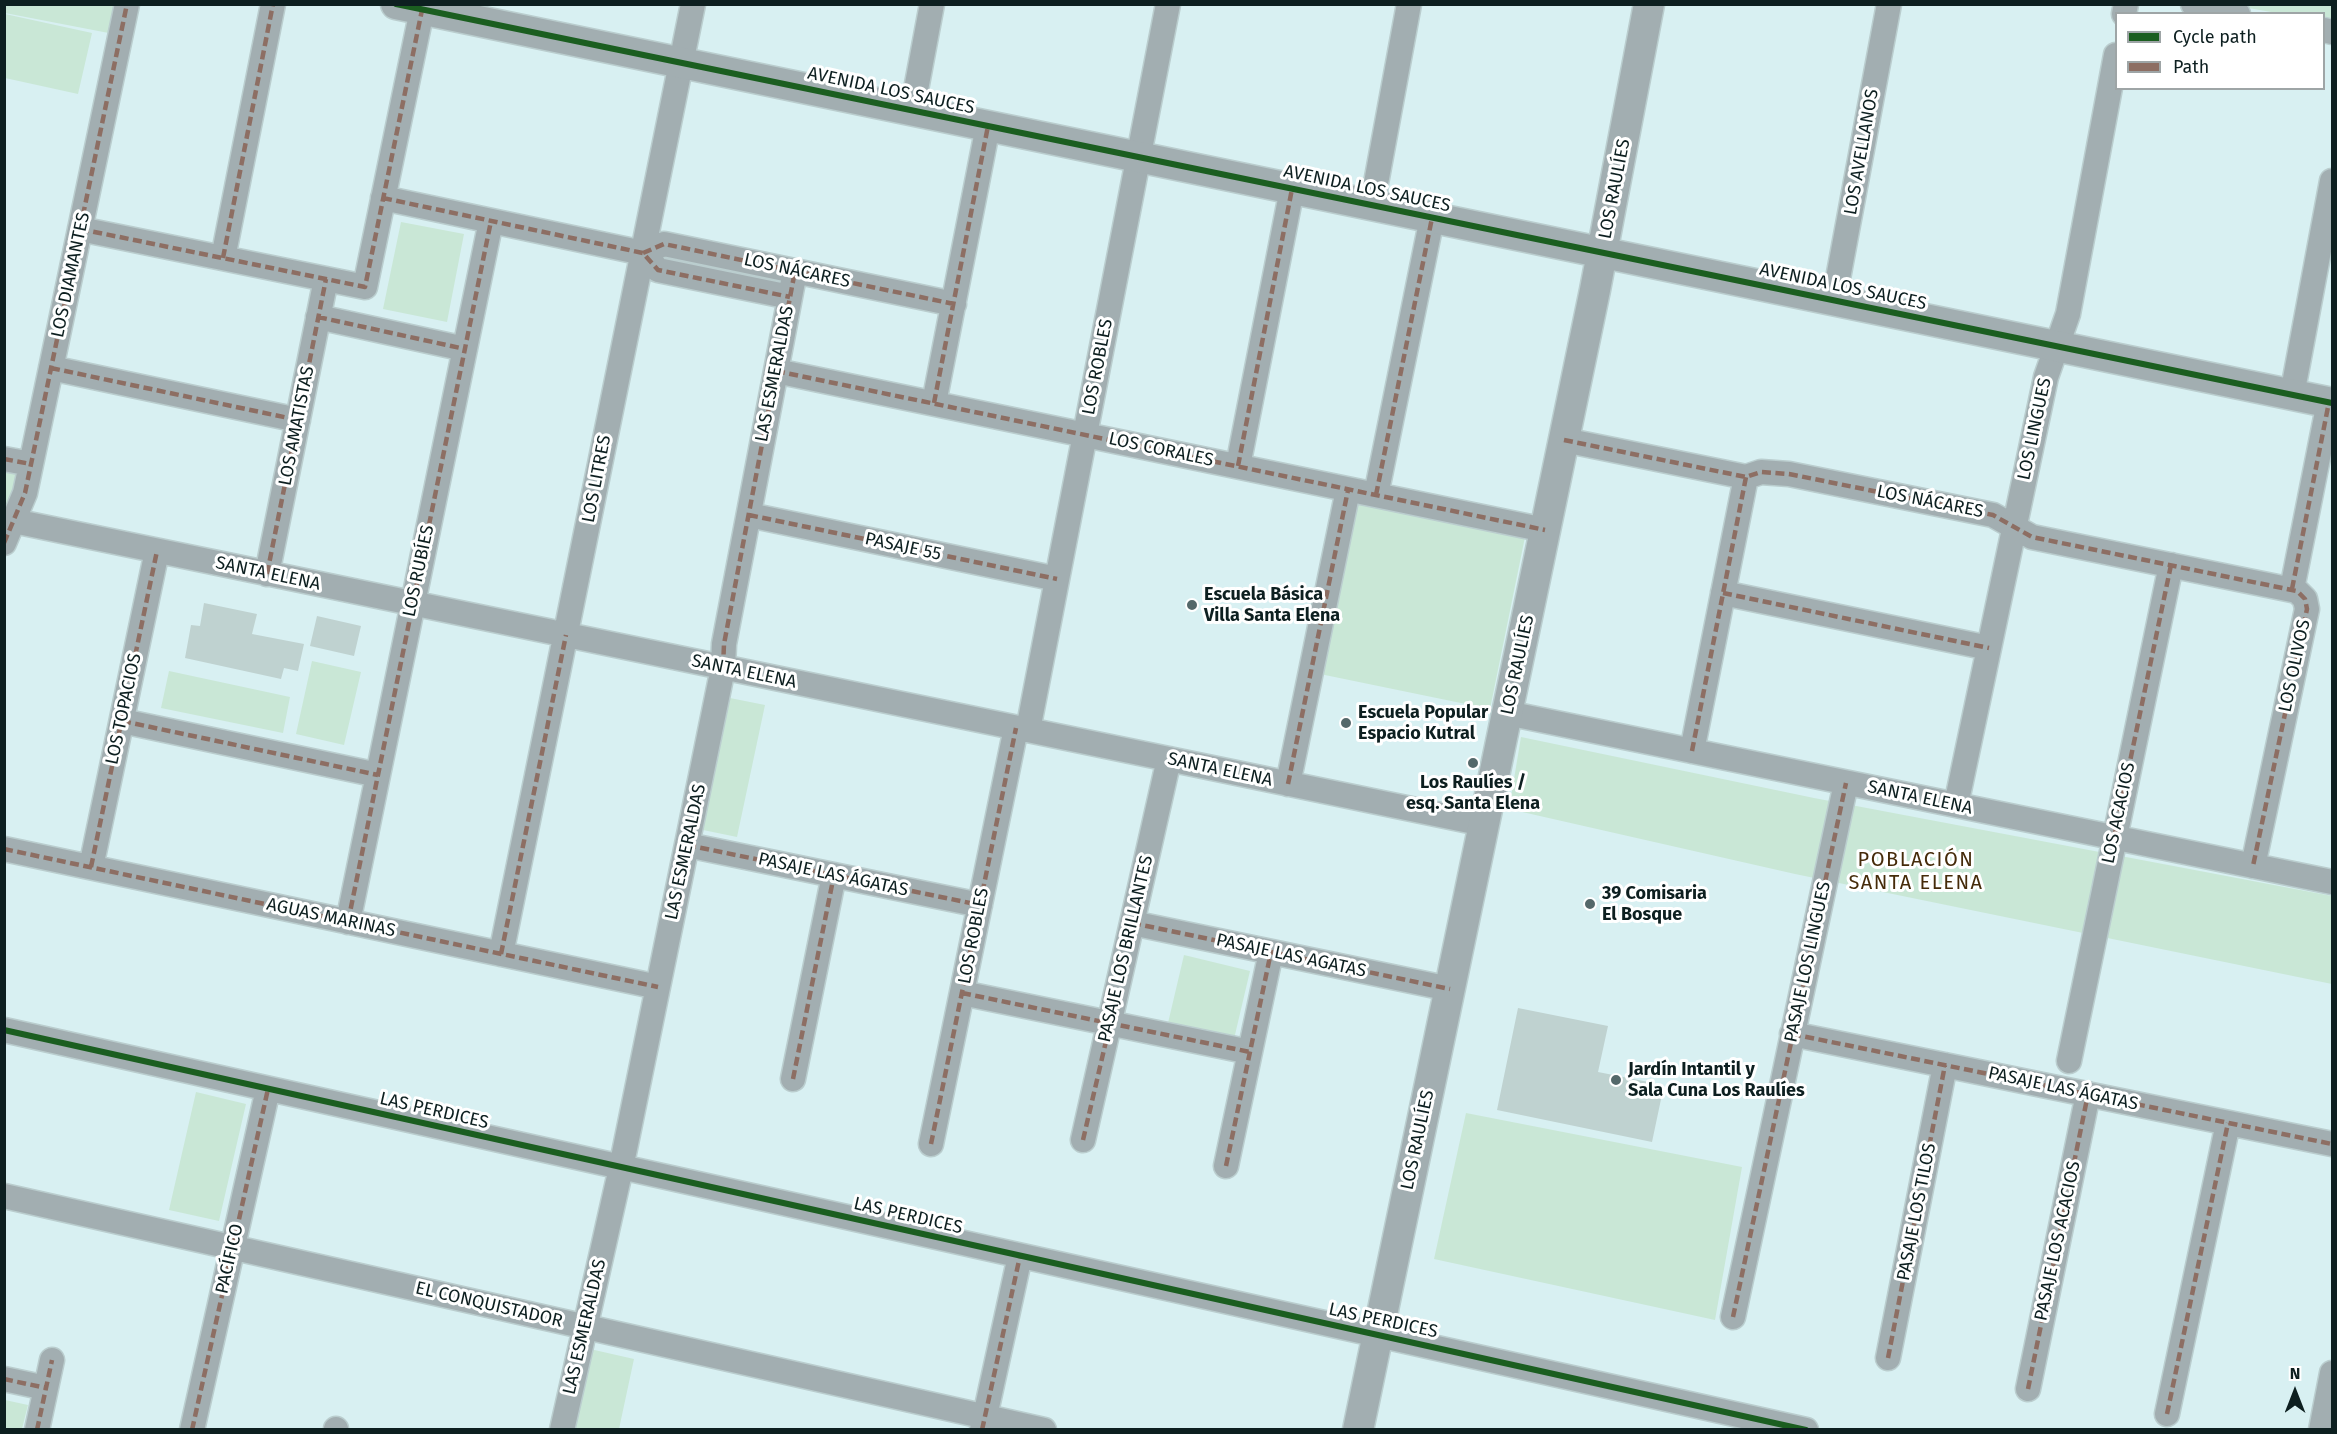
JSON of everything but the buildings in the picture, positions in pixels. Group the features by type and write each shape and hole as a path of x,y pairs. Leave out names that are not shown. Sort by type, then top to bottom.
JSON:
{"street":[{"name":"LOS DIAMANTES","path":"7,528 25,493 128,4"},
{"path":"223,258 273,4"},
{"name":"LOS LITRES","path":"501,954 693,4"},
{"path":"912,111 932,4"},
{"name":"LOS ROBLES","path":"932,1144 980,905 1057,579 1168,4"},
{"path":"1372,205 1410,4"},
{"name":"LOS RAULÍES","path":"1359,1430 1603,253 1649,4"},
{"name":"LOS AVELLANOS","path":"1834,300 1889,4"},
{"path":"2193,4 2229,12"},
{"path":"80,229 365,287 383,198 430,9"},
{"name":"AVENIDA LOS SAUCES","path":"430,9 1138,158 2331,403"},
{"name":"LOS LINGUES","path":"1956,805 2046,377 2067,315 2115,60"},
{"path":"934,404 988,126"},
{"path":"2292,395 2332,181"},
{"path":"1238,466 1292,189"},
{"name":"LOS NÁCARES","path":"383,198 642,253 664,244 954,304"},
{"path":"1376,495 1432,218"},
{"name":"LOS RUBÍES","path":"348,922 491,221"},
{"name":"LOS NÁCARES","path":"642,253 658,270 790,297"},
{"name":"LAS ESMERALDAS","path":"562,1430 621,1168 723,668 724,644 795,271"},
{"name":"LOS AMATISTAS","path":"267,574 326,279"},
{"path":"318,317 465,348"},
{"path":"51,368 298,420"},
{"name":"LOS CORALES","path":"776,370 1545,531"},
{"path":"2292,589 2331,403"},
{"name":"LOS NÁCARES","path":"1564,440 1746,477 1761,472 1789,474 1993,515 2032,537 2292,589"},
{"path":"4,459 31,464"},
{"path":"1692,751 1746,477"},
{"path":"1288,784 1348,490"},
{"name":"PASAJE 55","path":"748,514 1057,579"},
{"name":"SANTA ELENA","path":"7,528 157,551 1484,824"},
{"name":"LOS TOPACIOS","path":"91,867 157,551"},
{"name":"LOS ACACIOS","path":"2069,1061 2171,565"},
{"name":"LOS OLIVOS","path":"2253,866 2307,609 2302,594 2292,589"},
{"path":"1723,593 1989,648"},
{"name":"SANTA ELENA","path":"1508,713 2332,882"},
{"path":"122,721 378,775"},
{"name":"PASAJE LOS BRILLANTES","path":"1083,1140 1169,759"},
{"name":"PASAJE LOS LINGUES","path":"1732,1317 1846,783"},
{"name":"PASAJE LAS ÁGATAS","path":"687,845 980,905"},
{"name":"AGUAS MARINAS","path":"4,849 658,987"},
{"path":"793,1079 834,875"},
{"name":"PASAJE LAS AGATAS","path":"1132,923 1450,989"},
{"path":"1226,1166 1271,952"},
{"path":"962,993 1250,1052"},
{"name":"LAS PERDICES","path":"4,1030 1806,1430"},
{"name":"PASAJE LAS ÁGATAS","path":"1792,1034 2332,1144"},
{"name":"PASAJE LOS TILOS","path":"1888,1358 1946,1065"},
{"name":"PACÍFICO","path":"192,1430 268,1089"},
{"name":"PASAJE LOS ACACIOS","path":"2028,1389 2088,1094"},
{"path":"2168,1414 2228,1123"},
{"name":"EL CONQUISTADOR","path":"4,1196 585,1326 983,1423 1044,1430"},
{"path":"983,1423 1020,1256"},
{"path":"37,1430 52,1360"},
{"path":"2321,1430 2332,1376"},
{"path":"4,1379 46,1388"}],"green space":[{"path":"4,5 125,5 119,35 5,13"},
{"path":"2231,5 2332,5 2332,24 2325,23 2325,12 2271,12"},
{"path":"5,14 92,33 78,94 5,78"},
{"path":"401,222 464,234 447,322 383,309"},
{"path":"4,469 19,472 13,506 5,504"},
{"path":"1354,503 1525,537 1490,709 1320,674"},
{"path":"312,661 361,672 344,745 296,734"},
{"path":"169,671 290,697 283,733 161,708"},
{"path":"730,698 765,705 737,837 703,830"},
{"path":"1521,737 1814,798 2332,896 2332,984 1795,874 1509,809"},
{"path":"1184,955 1250,971 1234,1039 1168,1023"},
{"path":"196,1092 246,1104 219,1221 169,1210"},
{"path":"1466,1113 1742,1167 1715,1320 1434,1259"},
{"path":"590,1349 634,1359 619,1429 572,1430"},
{"path":"5,1400 28,1405 22,1429 5,1429"}],"marked path":[{"path":"4,543 25,493 127,4"},
{"path":"223,258 273,4"},
{"path":"80,229 365,287 422,10"},
{"path":"934,403 988,126"},
{"path":"1238,466 1292,189"},
{"path":"383,198 643,253 658,270 790,297"},
{"path":"1376,495 1432,218"},
{"path":"348,922 491,221"},
{"path":"643,253 664,244 954,304"},
{"path":"723,668 724,644 795,271"},
{"path":"267,574 326,279"},
{"path":"318,317 465,349"},
{"path":"51,368 298,420"},
{"path":"776,371 1545,530"},
{"path":"2292,589 2329,402"},
{"path":"1564,440 1746,477 1761,472 1789,474 1993,515 2032,537 2297,591 2305,599 2307,609 2253,866"},
{"path":"4,459 31,464"},
{"path":"1692,751 1746,477"},
{"path":"1288,784 1348,490"},
{"path":"749,515 1057,579"},
{"path":"91,867 157,551"},
{"path":"2114,838 2171,565"},
{"path":"1723,593 1989,648"},
{"path":"501,954 566,635"},
{"path":"122,721 378,775"},
{"path":"931,1144 1016,728"},
{"path":"1733,1317 1846,783"},
{"path":"687,845 980,905"},
{"path":"4,849 658,987"},
{"path":"793,1079 834,875"},
{"path":"1132,923 1450,989"},
{"path":"1226,1166 1271,952"},
{"path":"962,993 1250,1052"},
{"path":"1083,1140 1110,1024"},
{"path":"1792,1034 2332,1144"},
{"path":"1888,1358 1945,1065"},
{"path":"192,1430 268,1089"},
{"path":"2028,1389 2088,1094"},
{"path":"2167,1414 2228,1123"},
{"path":"982,1430 1020,1256"},
{"path":"37,1430 52,1360"},
{"path":"4,1379 46,1388"}],"cycle path":[{"path":"396,4 2332,403"},
{"path":"4,1030 1806,1430"}],"place":[{"name":"Escuela Básica Villa Santa Elena","path":"1192,605"},
{"name":"Escuela Popular Espacio Kutral","path":"1346,723"},
{"name":"Los Raulíes / esq. Santa Elena","path":"1473,763"},
{"name":"39 Comisaria El Bosque","path":"1590,904"},
{"name":"Jardín Intantil y Sala Cuna Los Raulíes","path":"1616,1080"}],"district":[{"name":"POBLACIÓN SANTA ELENA","path":"1916,872"}]}
